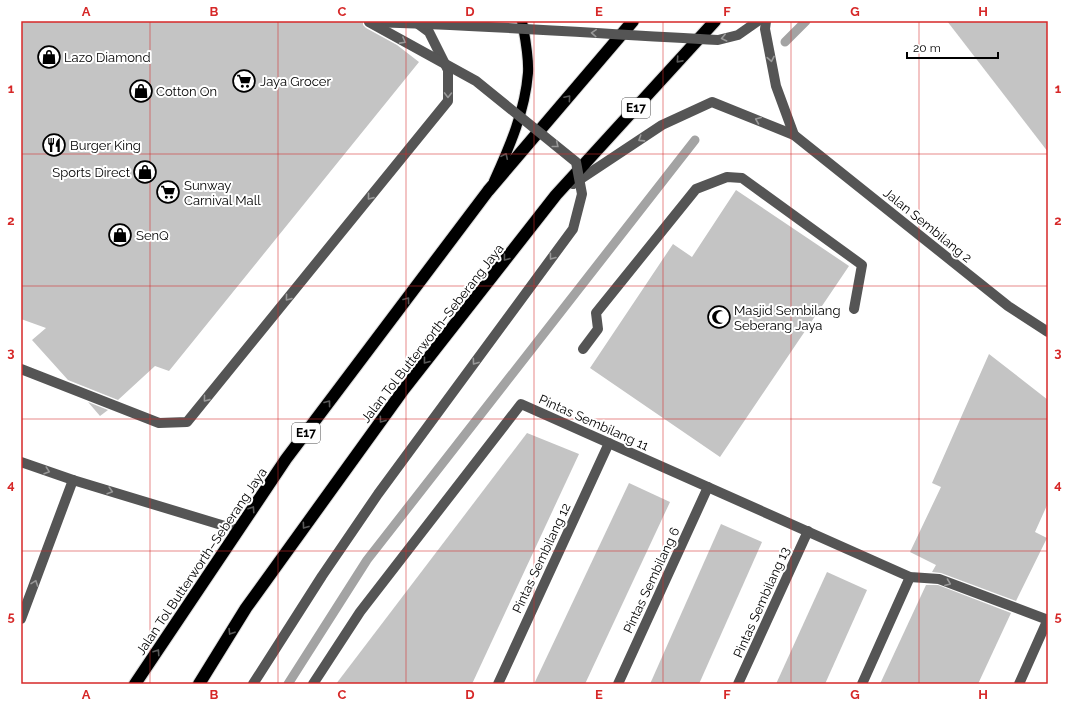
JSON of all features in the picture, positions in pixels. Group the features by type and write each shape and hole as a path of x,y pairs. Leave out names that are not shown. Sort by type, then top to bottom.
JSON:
{"highway":[{"name":"Jalan Tol Butterworth–Seberang Jaya","path":"135,684 286,459 488,191 633,21"},
{"name":"Jalan Tol Butterworth–Seberang Jaya","path":"199,684 246,608 400,395 556,195 715,21"}],"main road":[{"path":"488,191 510,146 524,100 528,72 527,46 522,21"}],"street":[{"path":"21,369 159,423 187,422 448,101 448,70 429,32 414,21"},
{"path":"369,22 450,24 718,40 738,34 758,21"},
{"path":"766,21 765,29 776,86 794,135"},
{"path":"253,684 322,576 378,494 573,229 582,194 576,162 476,81 369,22"},
{"name":"Jalan Sembilang 2","path":"556,195 662,125 712,102 794,135 1008,306 1048,332"},
{"path":"583,349 598,329 596,313 696,189 727,177 742,178 862,265 854,309"},
{"name":"Pintas Sembilang 11","path":"314,684 360,612 521,404 910,576 939,579 1048,620"},
{"name":"Pintas Sembilang 12","path":"498,684 609,443"},
{"path":"21,462 72,480 238,530"},
{"path":"21,619 72,480"},
{"name":"Pintas Sembilang 6","path":"618,684 708,487"},
{"name":"Pintas Sembilang 13","path":"738,684 808,531"},
{"path":"862,684 910,576"},
{"path":"1019,684 1048,620"}],"building":[{"name":"Sunway Carnival Mall","path":"21,21 363,21 363,25 366,28 397,45 419,62 169,371 155,366 118,400 68,380 32,340 46,328 21,319"},
{"path":"947,21 1048,21 1048,152"},
{"name":"Masjid Sembilang Seberang Jaya","path":"736,190 849,266 720,457 590,368 673,244 692,257"},
{"path":"989,354 1048,400 1048,503 1035,532 1047,538 1016,601 941,573 932,572 936,565 910,552 941,487 932,483"},
{"path":"88,402 108,410 100,416"},
{"path":"527,433 579,454 472,684 336,684"},
{"path":"629,483 670,502 585,684 534,684"},
{"path":"721,524 762,542 699,684 650,684"},
{"path":"827,572 867,590 825,684 776,684"},
{"path":"926,585 938,585 1011,613 978,684 880,684"}],"waterway":[{"path":"785,42 806,21"},
{"path":"288,684 367,560 695,140"}],"place":[{"name":"Lazo Diamond","path":"49,57"},
{"name":"Jaya Grocer","path":"244,81"},
{"name":"Cotton On","path":"141,91"},
{"name":"Burger King","path":"54,145"},
{"name":"Sports Direct","path":"145,172"},
{"name":"Sunway Carnival Mall","path":"168,192"},
{"name":"SenQ","path":"120,235"},
{"name":"Masjid Sembilang Seberang Jaya","path":"719,317"}]}
